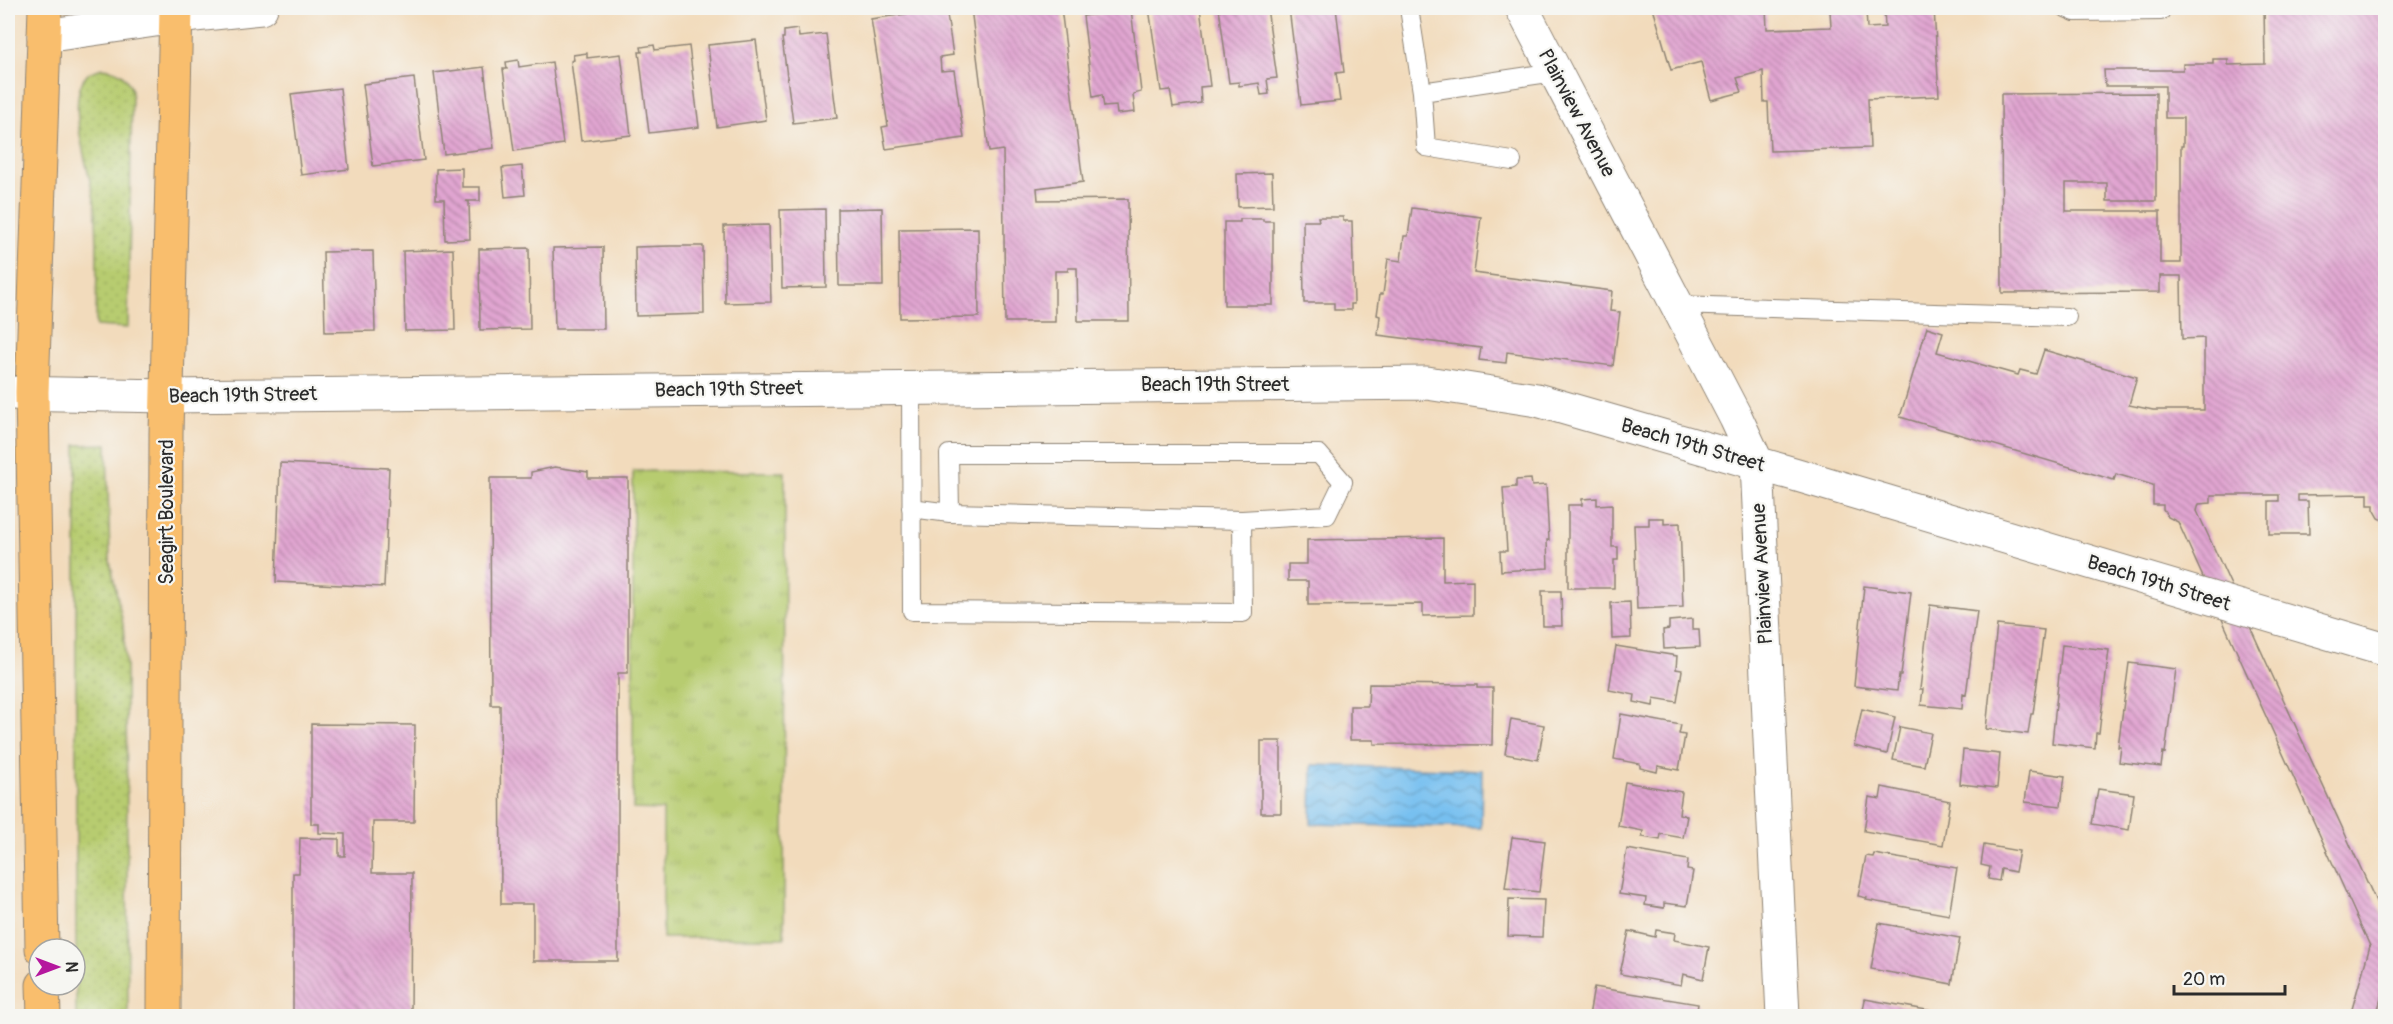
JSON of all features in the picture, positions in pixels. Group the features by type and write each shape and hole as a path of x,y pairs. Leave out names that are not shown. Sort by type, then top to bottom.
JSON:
{"main road":[{"name":"Seagirt Boulevard","path":"164,1017 167,396 176,12"},
{"path":"42,937 20,392 45,22"},
{"path":"43,997 44,1017"}],"street":[{"path":"45,22 261,8"},
{"name":"Plainview Avenue","path":"1529,9 1556,72 1757,464 1783,1017"},
{"name":"Beach 19th Street","path":"20,392 167,396 1427,383 1537,400 2385,650"}],"lane":[{"path":"1409,8 1422,92 1425,147 1512,161"},
{"path":"2066,8 2075,12 2161,10"},
{"path":"1422,92 1556,72"},
{"path":"1677,305 2067,317"},
{"path":"911,387 912,611 1243,613 1242,520"},
{"path":"910,508 950,513 1242,520 1327,515 1343,482 1319,454 949,454 950,513"}],"green space":[{"path":"102,68 121,74 132,91 128,328 96,326 95,206 80,137 78,100 81,84 89,73"},
{"path":"107,444 110,561 123,624 126,666 128,1016 76,1016 76,997 87,997 87,937 76,937 76,445"},
{"path":"633,471 785,472 784,938 663,938 663,810 633,809"}],"water":[{"path":"1312,765 1482,770 1481,828 1311,824"}],"building":[{"path":"946,8 953,55 940,57 941,71 954,70 964,138 886,149 882,127 888,126 871,19"},
{"path":"971,8 1061,8 1083,182 1037,188 1038,200 1128,199 1129,321 1078,321 1077,268 1068,268 1068,271 1055,271 1055,322 1005,322 1003,150 989,152"},
{"path":"1149,8 1200,8 1210,86 1200,87 1201,103 1173,107 1170,90 1161,91"},
{"path":"1219,8 1267,8 1277,78 1267,79 1269,94 1261,95 1259,83 1239,86 1239,82 1229,83"},
{"path":"1289,8 1336,8 1344,72 1336,73 1340,101 1301,105"},
{"path":"1653,8 1766,8 1767,29 1831,27 1830,11 1866,10 1867,28 1885,27 1884,9 1934,8 1939,96 1868,99 1870,148 1770,151 1768,102 1764,102 1763,71 1737,78 1742,92 1711,100 1701,62 1671,70"},
{"path":"2264,8 2385,8 2385,521 2379,518 2374,505 2368,505 2368,494 2298,495 2298,501 2308,501 2309,534 2269,534 2269,501 2279,501 2279,495 2211,495 2211,503 2199,504 2197,511 2385,921 2385,985 2376,1016 2350,1016 2370,946 2178,522 2168,517 2163,505 2153,505 2153,485 2116,474 2114,480 1900,417 1927,327 1943,332 1937,352 2018,375 2020,370 2036,374 2044,350 2137,377 2129,405 2153,410 2204,410 2204,338 2182,339 2181,276 2160,276 2160,292 2002,293 2001,94 2156,93 2156,201 2107,201 2107,183 2066,183 2066,211 2160,211 2160,263 2181,263 2183,118 2165,118 2165,86 2105,86 2104,70 2183,70 2183,64 2213,64 2213,59 2228,59 2228,65 2265,64"},
{"path":"1131,9 1141,92 1133,94 1135,112 1117,114 1116,106 1104,107 1102,95 1093,97 1083,16"},
{"path":"798,29 799,37 826,34 837,118 793,123 782,38 784,38 784,31"},
{"path":"756,40 766,120 717,127 708,45"},
{"path":"654,45 655,50 689,46 699,127 649,133 639,52 642,52 641,47"},
{"path":"587,53 587,58 621,54 631,135 581,141 571,61 574,60 573,55"},
{"path":"518,60 519,67 552,62 563,144 514,151 503,69 507,69 506,62"},
{"path":"484,67 494,148 444,154 434,73"},
{"path":"414,78 424,160 373,166 363,84"},
{"path":"340,88 349,169 301,175 291,94"},
{"path":"522,166 525,195 505,197 502,168"},
{"path":"462,168 462,187 480,187 480,201 466,201 469,202 470,239 445,240 444,199 436,199 436,169"},
{"path":"1272,173 1273,206 1238,207 1237,174"},
{"path":"882,208 883,286 839,286 838,209"},
{"path":"1412,208 1481,217 1474,273 1612,291 1610,311 1620,312 1613,366 1507,352 1506,363 1479,360 1481,348 1378,335 1380,316 1377,315 1380,294 1383,294 1388,259 1401,261 1404,236 1408,236"},
{"path":"825,209 826,287 782,288 780,210"},
{"path":"1318,217 1343,217 1343,221 1352,221 1354,304 1351,304 1351,310 1334,310 1334,303 1304,303 1303,221 1319,221"},
{"path":"1240,219 1273,221 1273,305 1224,305 1224,222 1240,222"},
{"path":"769,225 771,302 725,303 724,226"},
{"path":"978,228 979,317 900,318 899,229"},
{"path":"703,246 704,314 636,316 635,247"},
{"path":"603,247 604,329 555,329 553,248"},
{"path":"529,248 530,329 480,330 479,249"},
{"path":"453,249 455,330 405,331 403,251"},
{"path":"373,251 375,331 325,332 323,252"},
{"path":"280,463 389,468 384,587 276,582"},
{"path":"555,467 588,472 588,478 628,478 628,673 618,673 618,961 533,961 533,904 501,904 500,705 491,705 490,478 531,478 531,472"},
{"path":"1531,479 1532,486 1546,485 1548,568 1501,571 1500,551 1507,551 1503,488 1516,487 1516,480"},
{"path":"1597,498 1597,505 1612,504 1612,547 1618,547 1618,560 1614,560 1614,588 1568,588 1568,505 1582,505 1582,499"},
{"path":"1649,518 1664,518 1664,524 1680,523 1683,607 1637,609 1634,525 1649,525"},
{"path":"1443,538 1443,581 1473,580 1473,615 1423,616 1423,604 1308,605 1308,581 1288,581 1288,564 1307,564 1307,540"},
{"path":"1864,586 1911,592 1897,691 1854,686"},
{"path":"1542,591 1561,591 1562,626 1543,626"},
{"path":"1630,602 1631,638 1612,639 1611,603"},
{"path":"1930,605 1977,611 1966,695 1963,694 1962,709 1921,705 1923,689 1920,689"},
{"path":"1692,619 1692,629 1699,629 1700,647 1664,649 1663,630 1669,629 1669,621"},
{"path":"1997,625 2044,630 2033,714 2031,714 2028,734 1986,729"},
{"path":"2062,645 2109,650 2099,733 2096,733 2095,748 2052,743"},
{"path":"1616,646 1677,656 1676,669 1682,670 1677,702 1654,698 1653,706 1634,702 1635,695 1609,690"},
{"path":"2129,663 2176,669 2165,753 2163,752 2161,767 2119,762 2121,747 2118,747"},
{"path":"1369,684 1477,685 1477,688 1493,688 1492,745 1374,744 1374,740 1350,740 1350,706 1368,706"},
{"path":"1862,709 1895,717 1887,754 1854,746"},
{"path":"1621,714 1681,725 1679,734 1685,735 1679,770 1658,766 1657,772 1640,768 1640,764 1614,759"},
{"path":"1511,719 1544,725 1538,760 1505,754"},
{"path":"311,724 415,725 414,822 373,822 372,873 412,873 411,1016 293,1016 293,873 299,873 300,838 339,839 339,856 345,856 345,834 319,833 319,824 311,824"},
{"path":"1900,727 1931,733 1924,766 1893,760"},
{"path":"1261,741 1281,741 1281,813 1261,813"},
{"path":"1963,750 2000,754 1997,788 1960,784"},
{"path":"2029,771 2065,776 2061,806 2025,802"},
{"path":"1625,782 1682,792 1679,814 1687,816 1683,838 1661,834 1660,840 1642,837 1643,831 1618,826"},
{"path":"1882,787 1950,801 1943,845 1864,831 1869,797 1880,799"},
{"path":"2098,789 2134,794 2129,830 2092,824"},
{"path":"1512,837 1545,841 1539,892 1505,888"},
{"path":"1984,845 2019,851 2015,872 2001,869 1999,881 1988,879 1990,867 1981,865"},
{"path":"1627,849 1688,860 1687,870 1693,871 1687,906 1664,903 1664,908 1645,905 1646,898 1619,894"},
{"path":"1874,854 1957,868 1949,915 1866,900 1867,898 1858,896 1866,856 1873,857"},
{"path":"1509,899 1544,900 1542,937 1508,936"},
{"path":"1879,923 1960,938 1952,984 1871,969"},
{"path":"1656,930 1675,933 1674,940 1709,947 1703,979 1683,974 1681,985 1620,974 1629,931 1655,937"},
{"path":"1594,987 1698,1004 1696,1016 1589,1016"},
{"path":"1865,999 1954,1015 1954,1016 1862,1016"}]}
